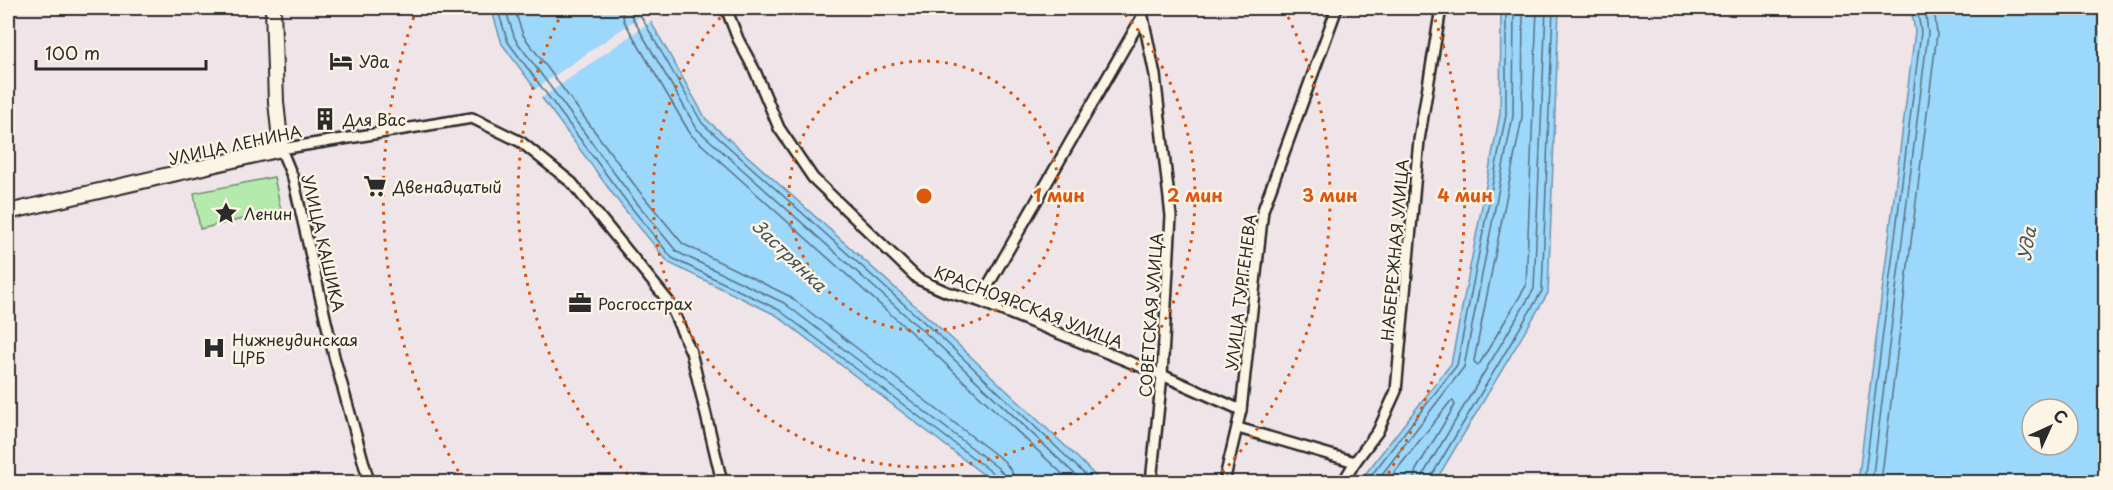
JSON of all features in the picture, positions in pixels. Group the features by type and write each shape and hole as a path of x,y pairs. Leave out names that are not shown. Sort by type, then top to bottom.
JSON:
{"street":[{"name":"УЛИЦА КАШИКА","path":"273,8 276,102 281,149 293,178 334,356 369,483"},
{"name":"КРАСНОЯРСКАЯ УЛИЦА","path":"726,8 779,128 813,178 918,279 947,292 979,301 1242,410"},
{"name":"УЛИЦА ТУРГЕНЕВА","path":"1224,483 1242,410 1263,210 1337,8"},
{"name":"НАБЕРЕЖНАЯ УЛИЦА","path":"1343,483 1378,431 1396,392 1419,140 1442,8"},
{"path":"979,301 1141,12"},
{"name":"СОВЕТСКАЯ УЛИЦА","path":"1141,12 1155,75 1171,216 1162,375 1151,483"},
{"name":"УЛИЦА ЛЕНИНА","path":"8,212 281,149 472,118 521,142 572,183 669,302 691,352 722,483"},
{"path":"1238,428 1355,462"}],"green space":[{"path":"274,177 281,210 200,229 194,193"}],"water":[{"name":"Застрянка","path":"491,8 643,8 706,119 950,337 1101,482 993,482 776,315 669,263 621,205 502,44"},
{"path":"1501,8 1559,8 1548,293 1435,482 1359,482 1451,364 1500,114"},
{"path":"1911,8 2105,8 2105,482 1858,482 1915,31"}],"pier":[{"path":"648,11 653,20 540,99 534,90"}],"place":[{"name":"Уда","path":"341,61"},
{"name":"Для Вас","path":"325,119"},
{"name":"Двенадцатый","path":"375,186"},
{"name":"Ленин","path":"226,213"},
{"name":"Росгосстрах","path":"580,303"},
{"name":"Нижнеудинская ЦРБ","path":"214,348"}]}
